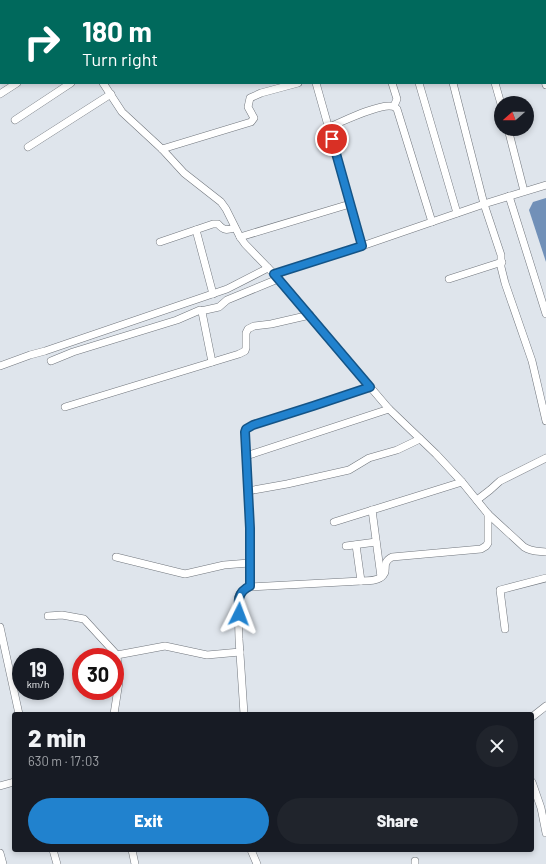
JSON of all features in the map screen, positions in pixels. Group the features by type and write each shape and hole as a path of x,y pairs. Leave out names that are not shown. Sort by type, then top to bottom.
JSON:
{"street":[{"path":"0,94 15,84"},
{"path":"15,120 69,84"},
{"path":"105,84 122,112 162,149 184,173 221,202 240,237 276,276 389,409 462,482 488,514 524,547 535,552 546,552"},
{"path":"162,149 251,122 254,118 248,106 248,101 250,98 261,93 294,84"},
{"path":"316,84 362,246"},
{"path":"392,84 397,99 394,106"},
{"path":"419,84 458,213"},
{"path":"453,84 484,204 501,255 501,267 505,283 532,361 546,421"},
{"path":"495,84 499,96"},
{"path":"28,147 111,94"},
{"path":"329,127 374,109 394,106"},
{"path":"394,106 400,115 432,222"},
{"path":"510,136 524,191"},
{"path":"51,361 73,352 169,323 194,312 218,306 276,276 484,204 546,185"},
{"path":"509,196 546,314"},
{"path":"240,237 350,204"},
{"path":"160,242 216,223 226,230 235,228"},
{"path":"196,230 213,294"},
{"path":"449,279 502,262"},
{"path":"0,366 213,294 246,280 268,268"},
{"path":"201,311 212,362"},
{"path":"65,407 245,351 246,333 248,329 254,326 310,316"},
{"path":"250,586 250,528 245,432 248,427 370,387"},
{"path":"246,456 389,409"},
{"path":"248,491 288,484 349,470 369,458 397,450 420,439"},
{"path":"477,500 500,481 546,458"},
{"path":"334,522 462,482"},
{"path":"372,510 381,577"},
{"path":"244,712 238,597 241,592 250,586 361,581 381,577 386,571 385,563 392,556 485,548 488,543 488,514"},
{"path":"346,546 376,542"},
{"path":"356,545 361,581"},
{"path":"116,557 185,574 224,565 249,563"},
{"path":"505,629 500,590 546,578"},
{"path":"48,616 62,615 84,619 111,648"},
{"path":"0,627 19,712"},
{"path":"124,654 165,646 207,655 240,652"},
{"path":"114,712 116,700"},
{"path":"534,715 546,706"},
{"path":"0,786 12,783"},
{"path":"534,788 541,808 546,834"},
{"path":"0,852 4,864"},
{"path":"54,852 57,864"},
{"path":"132,852 135,864"},
{"path":"252,852 257,864"}],"water":[{"path":"546,198 546,262 529,210 533,202"}],"route":[{"path":"239,614 238,597 241,592 250,586 250,528 246,429 253,425 370,387 274,274 362,246 332,139"}]}
